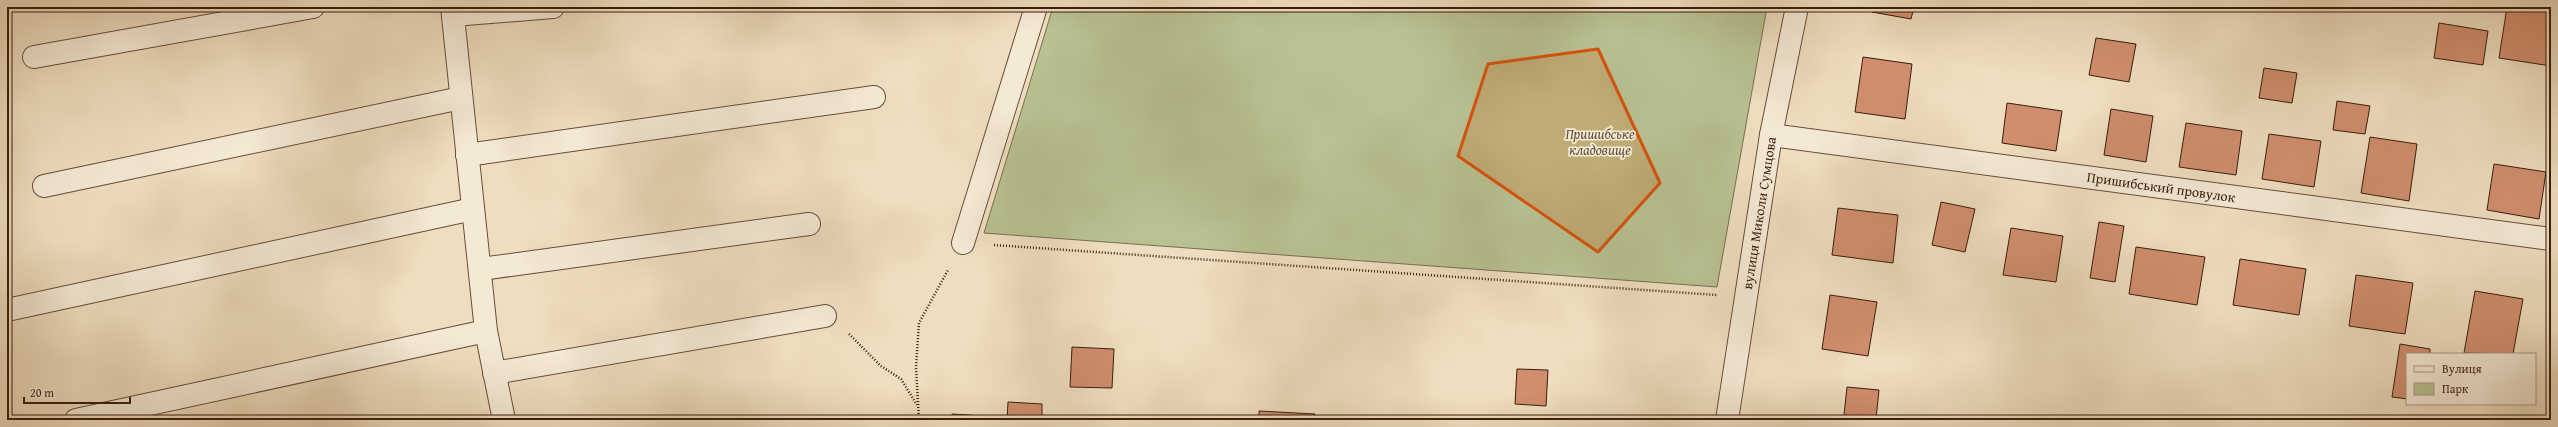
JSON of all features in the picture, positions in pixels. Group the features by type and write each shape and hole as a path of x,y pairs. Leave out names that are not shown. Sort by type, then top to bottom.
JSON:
{"street":[{"path":"34,58 313,7"},
{"path":"504,420 486,331 481,269 473,209 452,11 552,7"},
{"path":"963,243 1036,7"},
{"name":"вулиця Миколи Сумцова","path":"1727,420 1771,135 1797,7"},
{"path":"467,155 874,97"},
{"path":"44,186 461,98"},
{"name":"Пришибський провулок","path":"1771,135 2551,239"},
{"path":"7,310 473,209"},
{"path":"481,269 809,224"},
{"path":"494,373 825,316"},
{"path":"76,420 486,331"}],"path":[{"path":"919,420 916,367 919,323 963,243 1746,298"},
{"path":"825,316 854,337 882,366 901,379 917,405"}],"highlighted area":[{"path":"1598,49 1660,183 1598,252 1458,156 1488,64"}],"green space":[{"name":"Пришибське кладовище","path":"1053,7 1767,7 1717,287 984,233"}],"building":[{"path":"1873,7 1914,7 1911,19 1872,12"},
{"path":"2507,7 2551,7 2551,66 2499,58"},
{"path":"2439,23 2488,31 2483,65 2434,58"},
{"path":"2096,38 2136,44 2129,82 2089,75"},
{"path":"1863,57 1912,64 1905,119 1855,112"},
{"path":"2264,68 2297,73 2292,103 2259,98"},
{"path":"2337,101 2370,106 2365,134 2333,130"},
{"path":"2007,103 2062,111 2056,151 2002,143"},
{"path":"2111,109 2153,116 2146,162 2104,155"},
{"path":"2186,123 2242,131 2236,175 2179,167"},
{"path":"2269,134 2321,141 2314,187 2262,179"},
{"path":"2370,137 2417,144 2409,201 2361,193"},
{"path":"2494,164 2546,172 2539,219 2487,210"},
{"path":"1941,202 1975,209 1965,252 1932,245"},
{"path":"1838,208 1898,215 1893,263 1832,255"},
{"path":"2099,222 2124,226 2115,282 2090,278"},
{"path":"2011,228 2063,236 2056,282 2003,275"},
{"path":"2136,247 2205,257 2197,305 2129,294"},
{"path":"2240,259 2306,269 2299,315 2233,305"},
{"path":"2356,275 2413,283 2405,334 2349,326"},
{"path":"2475,291 2523,299 2513,353 2464,353"},
{"path":"1830,295 1877,302 1868,356 1822,349"},
{"path":"2400,344 2430,349 2430,353 2406,353 2406,399 2392,397"},
{"path":"1072,347 1114,349 1112,388 1070,387"},
{"path":"1517,369 1548,370 1546,406 1515,404"},
{"path":"1847,387 1879,390 1876,419 1844,415"},
{"path":"1008,402 1042,404 1042,420 1007,420"},
{"path":"1259,411 1315,414 1314,420 1259,420"},
{"path":"952,414 984,416 983,420 952,420"},
{"path":"1081,416 1142,419 1142,420 1081,420"},
{"path":"1181,417 1218,418 1218,420 1181,420"},
{"path":"1356,418 1398,420 1356,420"}]}
